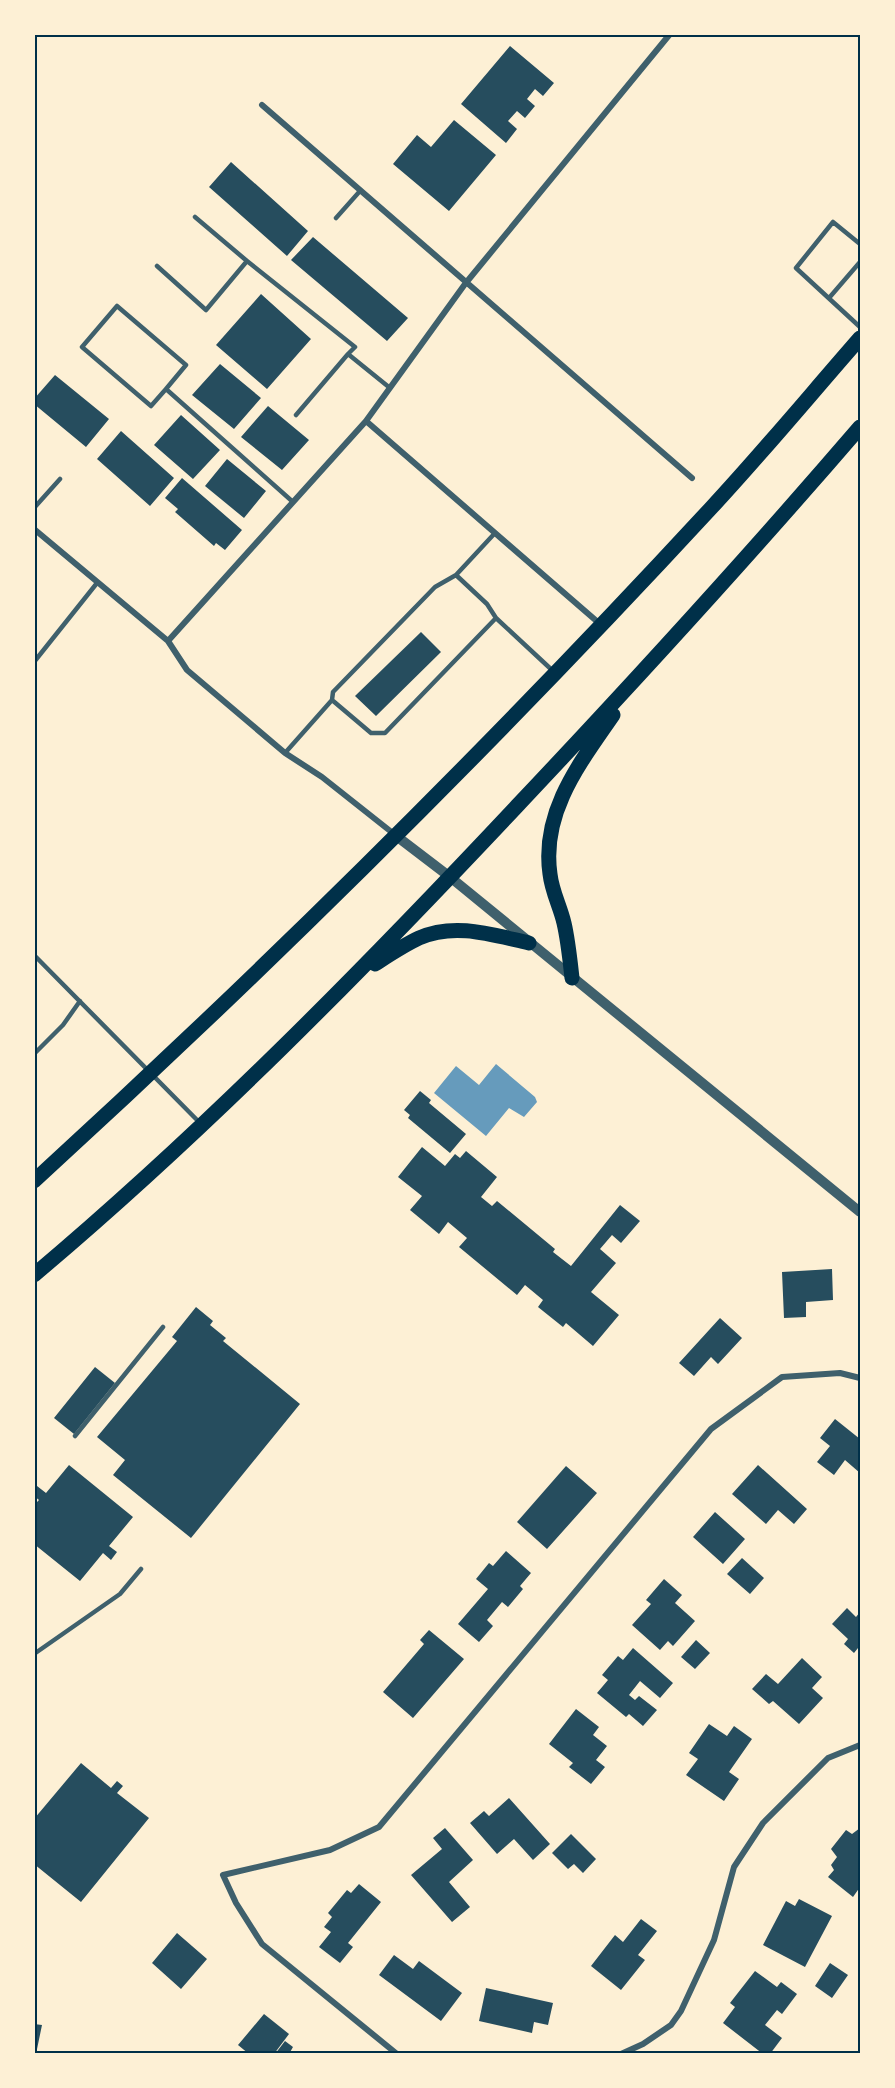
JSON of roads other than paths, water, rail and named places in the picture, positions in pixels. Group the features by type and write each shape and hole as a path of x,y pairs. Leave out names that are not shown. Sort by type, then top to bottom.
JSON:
{"highway":[{"path":"34,1181 151,1074 555,673 713,506 861,338"},
{"path":"34,1275 202,1125 359,973 641,674 861,427"},
{"path":"572,978 564,922 554,895 549,871 554,814 570,778 641,674"},
{"path":"359,973 420,938 441,932 462,930 529,943"}],"street":[{"path":"168,641 366,421 465,284 670,34"},
{"path":"262,105 465,284 692,478"},
{"path":"366,421 601,624"},
{"path":"34,529 168,641 188,670 285,753 322,777 450,877 861,1212"},
{"path":"397,2054 262,1944 236,1904 223,1875 330,1850 379,1827 711,1429 782,1377 840,1373 861,1378"},
{"path":"621,2054 643,2044 671,2025 681,2011 714,1940 734,1867 763,1823 828,1758 861,1745"}],"lane":[{"path":"336,218 360,191"},
{"path":"195,217 356,347 296,415"},
{"path":"861,244 833,222 796,268 861,327"},
{"path":"157,266 206,309 247,261"},
{"path":"829,298 861,262"},
{"path":"117,306 186,365 165,389 151,406 82,347 117,306"},
{"path":"348,354 390,388"},
{"path":"165,389 293,502"},
{"path":"34,508 60,478"},
{"path":"285,753 333,699 333,692 435,587 456,575 495,533"},
{"path":"456,575 487,604 496,618 555,673"},
{"path":"34,662 96,583"},
{"path":"333,699 371,733 385,733 496,618"},
{"path":"34,955 202,1125"},
{"path":"34,1054 63,1025 80,1002"},
{"path":"75,1436 164,1327"},
{"path":"34,1654 120,1594 141,1569"}],"water":[{"path":"496,1064 535,1097 537,1102 524,1117 509,1108 486,1136 434,1093 456,1066 479,1085"}]}
